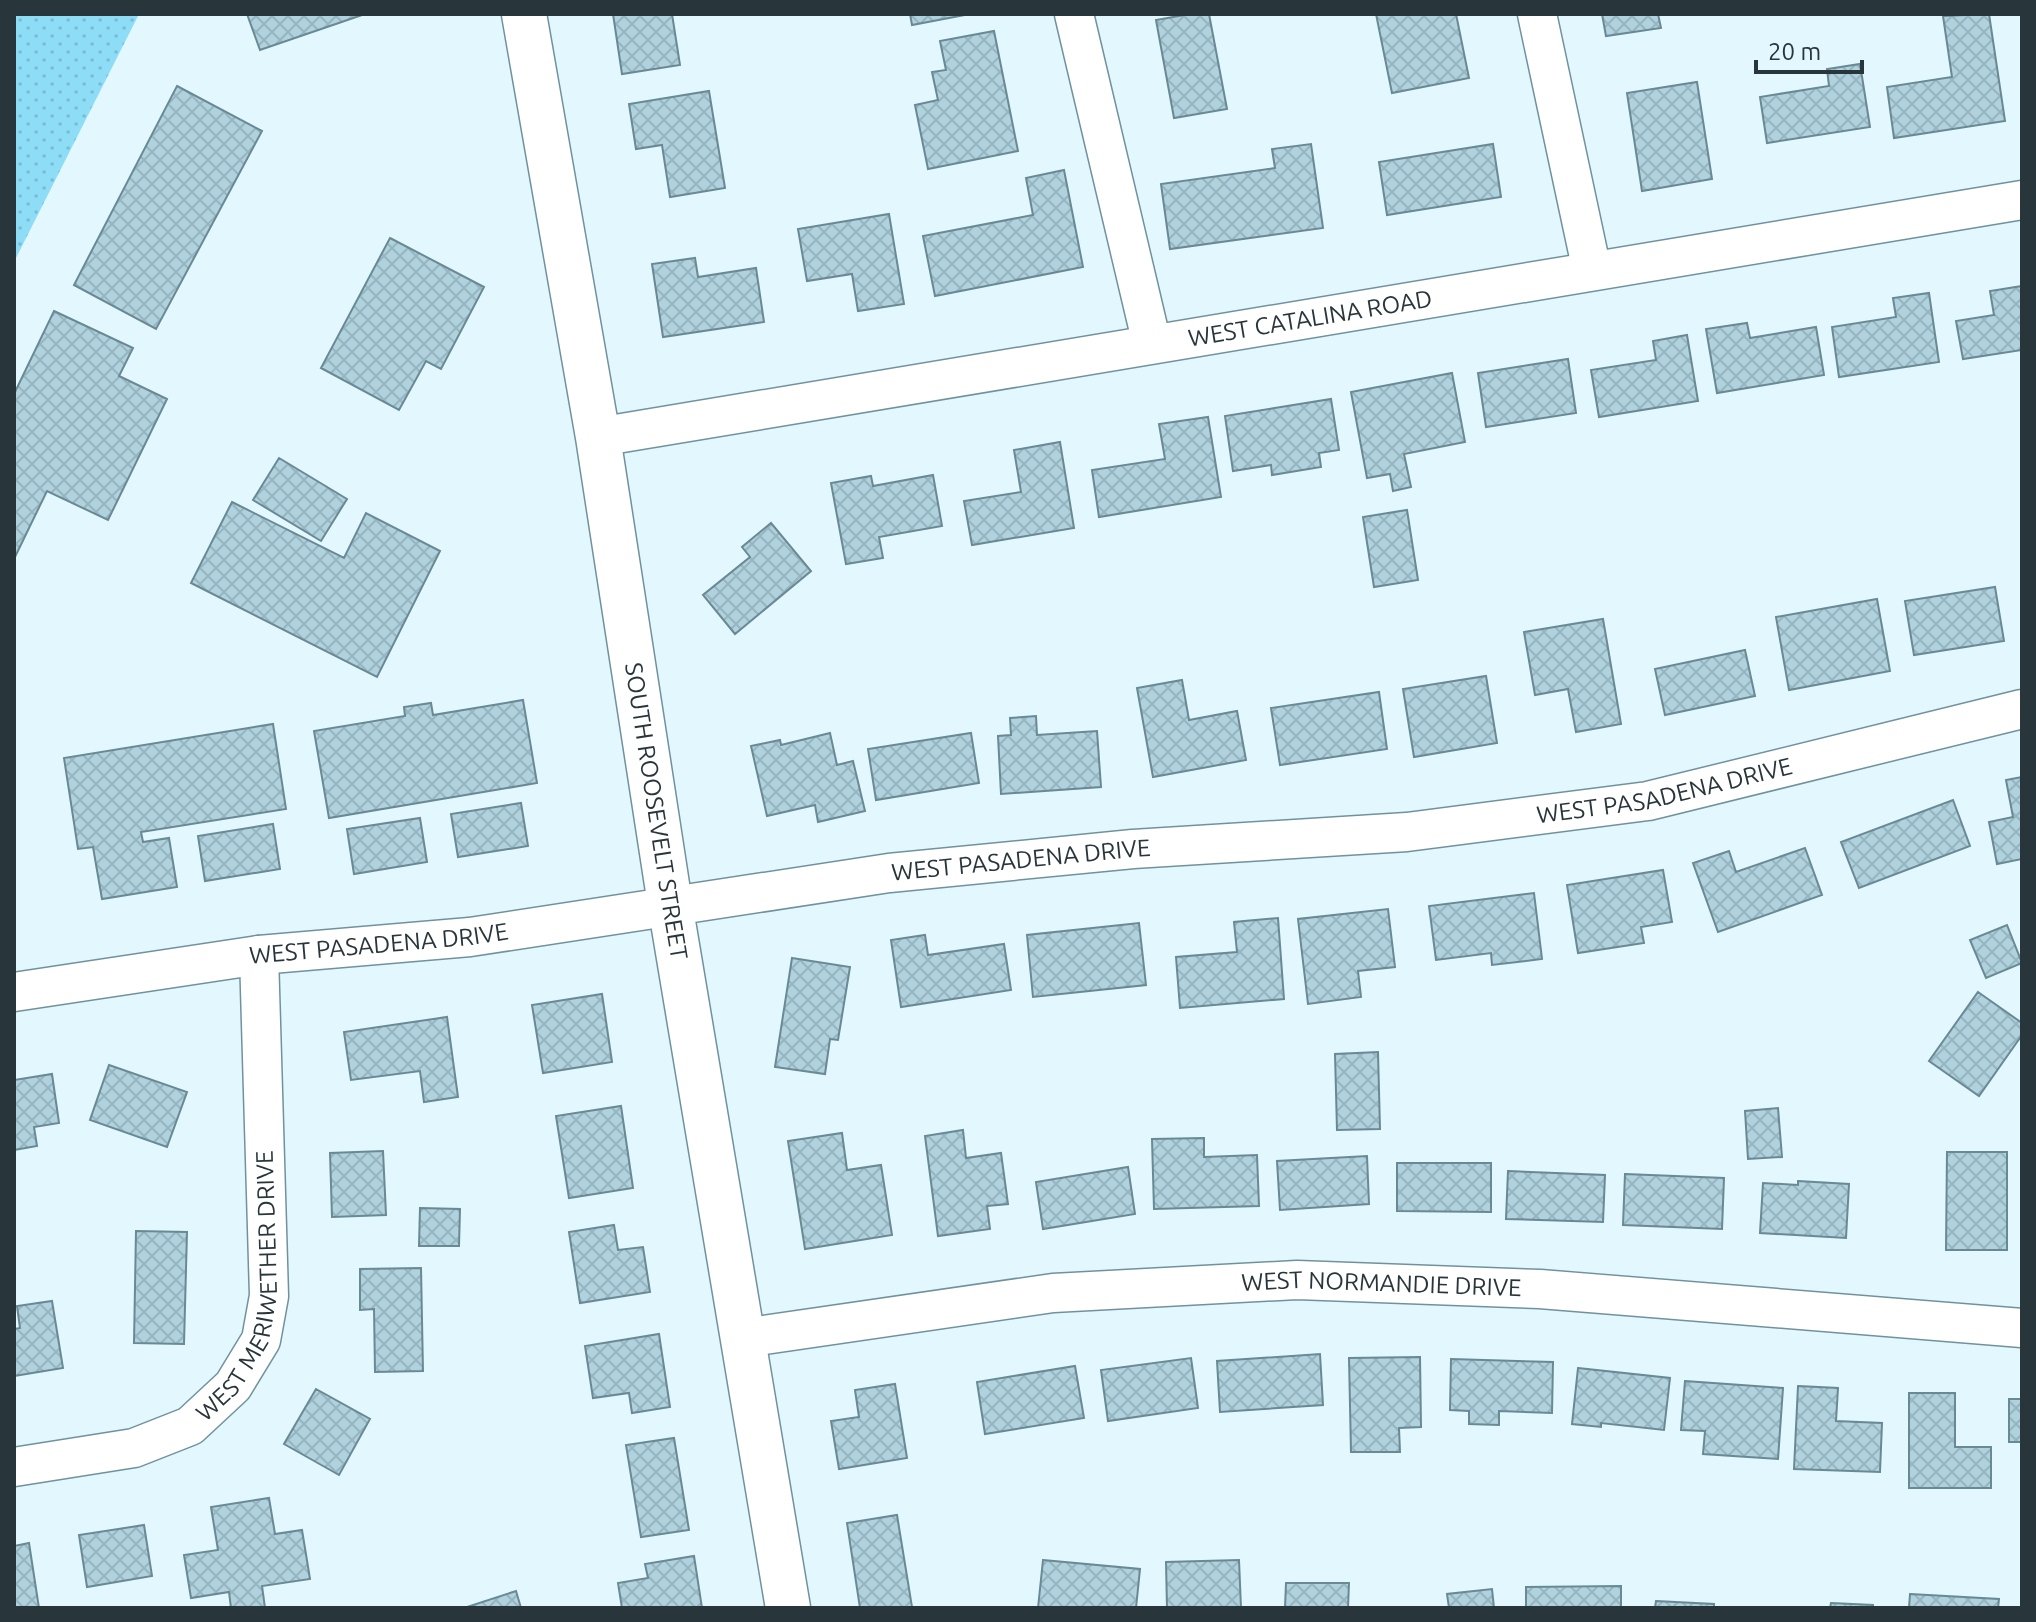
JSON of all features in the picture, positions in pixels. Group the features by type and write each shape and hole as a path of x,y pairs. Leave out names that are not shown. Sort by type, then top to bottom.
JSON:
{"street":[{"name":"SOUTH ROOSEVELT STREET","path":"524,14 598,437 670,904 788,1608"},
{"path":"1074,14 1152,344"},
{"path":"1537,14 1592,271"},
{"name":"WEST CATALINA ROAD","path":"598,437 2022,200"},
{"name":"WEST PASADENA DRIVE","path":"14,992 259,955 470,937 670,904 889,873 1133,849 1407,832 1648,801 2022,709"},
{"name":"WEST MERIWETHER DRIVE","path":"14,1467 134,1448 190,1426 233,1386 261,1340 269,1296 259,955"},
{"name":"WEST NORMANDIE DRIVE","path":"743,1338 1053,1293 1297,1280 1540,1289 2022,1328"}],"shaded area":[{"path":"14,14 139,14 14,262"}],"building":[{"path":"247,14 365,14 260,50"},
{"path":"613,14 672,14 680,65 622,74"},
{"path":"910,14 970,14 912,25"},
{"path":"1209,14 1227,109 1174,118 1156,20"},
{"path":"1376,14 1456,14 1469,78 1392,93"},
{"path":"1602,14 1658,14 1661,28 1606,36"},
{"path":"1989,14 2005,121 1894,138 1887,87 1952,77 1943,16"},
{"path":"994,31 1018,151 928,169 915,105 938,100 932,72 946,70 940,41"},
{"path":"1860,64 1870,127 1767,143 1760,97 1829,86 1827,69"},
{"path":"1697,82 1712,179 1642,191 1627,93"},
{"path":"177,86 262,131 156,329 74,285"},
{"path":"709,91 725,188 670,197 662,145 636,149 629,104"},
{"path":"1311,144 1323,228 1170,249 1161,184 1275,168 1272,149"},
{"path":"1493,144 1501,197 1387,215 1379,162"},
{"path":"1064,170 1083,267 935,296 923,236 1033,215 1026,178"},
{"path":"889,214 904,304 858,311 852,274 807,281 798,229"},
{"path":"390,238 484,287 441,369 426,361 399,410 321,368"},
{"path":"695,258 698,277 756,268 764,322 663,337 652,264"},
{"path":"2022,286 2022,350 1963,359 1956,321 1994,315 1990,291"},
{"path":"1929,293 1939,362 1839,377 1832,327 1896,317 1893,298"},
{"path":"54,311 133,348 119,376 167,399 108,520 47,491 14,559 14,394"},
{"path":"1747,323 1750,338 1816,327 1824,375 1717,393 1706,329"},
{"path":"1687,335 1698,401 1599,417 1591,370 1656,360 1653,341"},
{"path":"1568,359 1576,413 1486,427 1478,373"},
{"path":"1452,373 1465,442 1404,454 1411,487 1393,491 1390,474 1367,478 1351,392"},
{"path":"1331,399 1339,450 1319,453 1321,467 1272,475 1271,465 1233,471 1225,416"},
{"path":"1208,417 1221,497 1099,517 1092,470 1165,459 1159,424"},
{"path":"1060,442 1074,528 972,545 964,501 1021,492 1014,450"},
{"path":"279,458 347,499 321,541 253,500"},
{"path":"933,475 942,526 879,537 883,558 846,564 831,483 871,476 873,486"},
{"path":"232,502 344,558 366,513 440,551 377,677 191,583"},
{"path":"1407,510 1418,580 1374,587 1363,517"},
{"path":"771,523 811,571 735,634 703,595 750,557 742,547"},
{"path":"1995,587 2004,641 1914,655 1905,601"},
{"path":"1877,599 1890,671 1789,690 1776,617"},
{"path":"1603,619 1621,724 1576,732 1568,689 1535,695 1524,632"},
{"path":"1745,650 1755,696 1665,715 1655,669"},
{"path":"1486,676 1497,743 1414,757 1403,689"},
{"path":"1182,680 1189,720 1237,711 1246,760 1153,777 1137,688"},
{"path":"1379,692 1387,749 1280,765 1271,708"},
{"path":"523,700 537,783 329,818 314,731 405,716 404,707 431,703 433,715"},
{"path":"1036,716 1037,735 1097,731 1101,787 1001,794 998,736 1011,735 1010,718"},
{"path":"273,724 286,809 141,832 143,842 169,838 177,887 102,899 93,847 78,849 64,758"},
{"path":"830,733 837,765 853,761 865,811 818,822 815,805 767,816 751,746 780,740 781,745"},
{"path":"971,733 979,783 876,800 868,749"},
{"path":"2022,777 2022,859 1997,864 1989,822 2013,817 2006,780"},
{"path":"1953,800 1970,846 1859,888 1841,842"},
{"path":"521,803 528,846 458,857 451,814"},
{"path":"420,818 427,862 354,874 347,829"},
{"path":"273,824 280,869 205,881 198,836"},
{"path":"1805,848 1822,895 1718,932 1693,863 1729,851 1736,872"},
{"path":"1663,870 1672,922 1641,927 1644,943 1578,953 1567,885"},
{"path":"1534,893 1542,959 1492,965 1491,953 1436,960 1429,906"},
{"path":"1388,909 1395,967 1358,971 1361,997 1308,1004 1298,919"},
{"path":"1278,918 1284,999 1180,1008 1176,957 1237,952 1234,922"},
{"path":"1139,923 1146,985 1033,997 1027,935"},
{"path":"2007,925 2022,963 1986,978 1970,940"},
{"path":"925,935 928,955 1004,944 1011,990 901,1007 891,940"},
{"path":"792,958 850,967 838,1040 830,1039 825,1074 775,1067"},
{"path":"1978,992 2022,1023 2022,1035 1979,1096 1929,1061"},
{"path":"602,994 612,1062 543,1073 532,1005"},
{"path":"447,1017 458,1097 424,1102 420,1071 351,1080 344,1032"},
{"path":"1378,1052 1380,1129 1337,1130 1335,1054"},
{"path":"109,1065 187,1092 167,1147 90,1120"},
{"path":"52,1074 59,1123 34,1127 37,1146 14,1150 14,1080"},
{"path":"621,1106 633,1188 569,1198 556,1116"},
{"path":"1778,1108 1782,1157 1748,1159 1745,1111"},
{"path":"963,1130 966,1158 1001,1153 1008,1204 987,1206 990,1229 938,1236 925,1136"},
{"path":"842,1133 847,1170 881,1165 892,1235 805,1249 788,1141"},
{"path":"1204,1138 1204,1157 1257,1155 1259,1206 1154,1209 1152,1139"},
{"path":"383,1151 386,1215 332,1217 330,1153"},
{"path":"1947,1152 2007,1152 2007,1250 1946,1250"},
{"path":"1367,1156 1369,1204 1280,1210 1277,1161"},
{"path":"1397,1163 1491,1163 1491,1212 1397,1211"},
{"path":"1128,1167 1135,1214 1043,1229 1036,1182"},
{"path":"1508,1171 1605,1175 1603,1222 1506,1219"},
{"path":"1625,1174 1724,1178 1722,1229 1623,1225"},
{"path":"1798,1181 1849,1184 1846,1238 1760,1233 1763,1183 1798,1185"},
{"path":"420,1208 460,1209 459,1246 419,1246"},
{"path":"614,1225 618,1250 643,1247 650,1292 580,1303 569,1232"},
{"path":"136,1231 187,1232 184,1344 134,1343"},
{"path":"421,1268 423,1371 375,1372 374,1309 360,1310 360,1269"},
{"path":"52,1301 63,1368 14,1376 14,1329 20,1328 17,1306"},
{"path":"659,1334 670,1407 632,1413 629,1393 593,1398 585,1346"},
{"path":"1320,1354 1323,1405 1220,1412 1217,1361"},
{"path":"1420,1357 1421,1427 1399,1428 1400,1452 1351,1452 1349,1358"},
{"path":"1191,1358 1198,1408 1108,1421 1101,1370"},
{"path":"1451,1359 1553,1362 1552,1413 1499,1411 1499,1425 1469,1424 1469,1411 1450,1410"},
{"path":"1075,1366 1084,1418 985,1434 977,1382"},
{"path":"1578,1368 1670,1378 1664,1430 1601,1423 1601,1427 1572,1424"},
{"path":"1685,1381 1783,1388 1778,1459 1703,1454 1705,1431 1681,1430"},
{"path":"895,1384 907,1458 839,1469 831,1421 859,1417 855,1390"},
{"path":"1798,1386 1838,1388 1836,1421 1882,1423 1880,1472 1794,1469"},
{"path":"316,1389 370,1419 339,1475 284,1444"},
{"path":"1909,1393 1955,1393 1955,1447 1991,1447 1991,1488 1909,1488"},
{"path":"2009,1399 2022,1399 2022,1442 2009,1442"},
{"path":"674,1438 689,1530 641,1537 626,1445"},
{"path":"269,1498 275,1534 302,1530 310,1579 262,1586 265,1608 231,1608 229,1592 191,1598 184,1555 218,1550 211,1507"},
{"path":"897,1515 912,1607 860,1608 847,1523"},
{"path":"144,1525 152,1576 87,1587 79,1535"},
{"path":"29,1543 39,1608 14,1608 14,1546"},
{"path":"694,1556 702,1608 622,1608 618,1583 648,1578 645,1564"},
{"path":"1043,1560 1140,1569 1136,1608 1038,1608"},
{"path":"1239,1560 1241,1608 1167,1608 1166,1562"},
{"path":"1286,1583 1349,1583 1348,1608 1285,1608"},
{"path":"1621,1586 1621,1608 1526,1608 1526,1587"},
{"path":"1492,1589 1494,1608 1449,1608 1447,1594"},
{"path":"516,1591 521,1608 464,1608"},
{"path":"1910,1594 1999,1599 1998,1608 1909,1608"},
{"path":"1656,1601 1714,1604 1714,1608 1655,1608"},
{"path":"1831,1603 1873,1605 1873,1608 1830,1608"}]}
